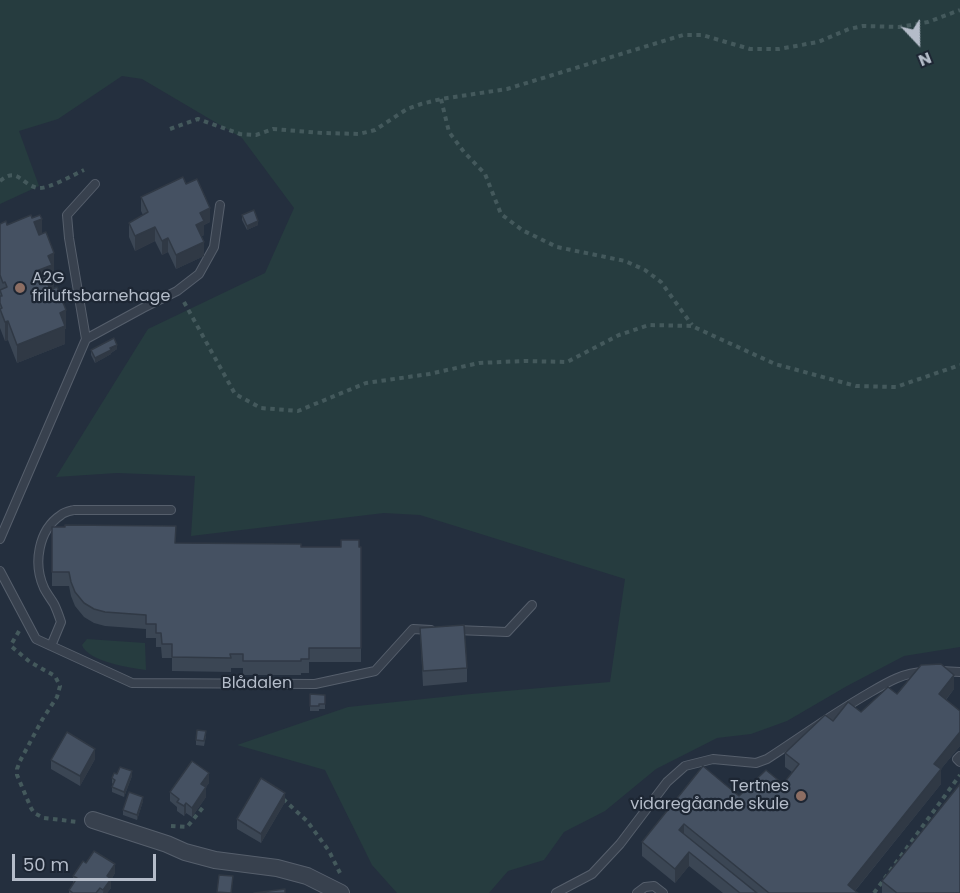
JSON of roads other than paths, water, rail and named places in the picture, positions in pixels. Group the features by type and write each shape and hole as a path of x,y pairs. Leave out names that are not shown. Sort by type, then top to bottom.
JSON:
{"street":[{"path":"93,820 167,844 184,852 215,860 277,868 342,885"}],"lane":[{"path":"0,539 86,339 67,215 95,184"},
{"path":"86,339 177,291 199,274 214,247 220,204"},
{"path":"51,646 61,622 44,586 39,567 39,547 49,526 61,514 74,510 171,510"},
{"name":"Blådalen","path":"0,571 36,639 132,683 315,684 375,670 413,629 436,630"},
{"path":"448,630 507,632 532,605"},
{"path":"556,893 592,874 620,844 667,782 685,766 713,759 756,764 844,707 891,680 915,672 960,672"},
{"path":"960,756 957,759 960,762"},
{"path":"637,893 645,887 654,886 663,893"}],"place":[{"name":"A2G friluftsbarnehage","path":"20,288"},
{"name":"Tertnes vidaregåande skule","path":"801,796"}]}
